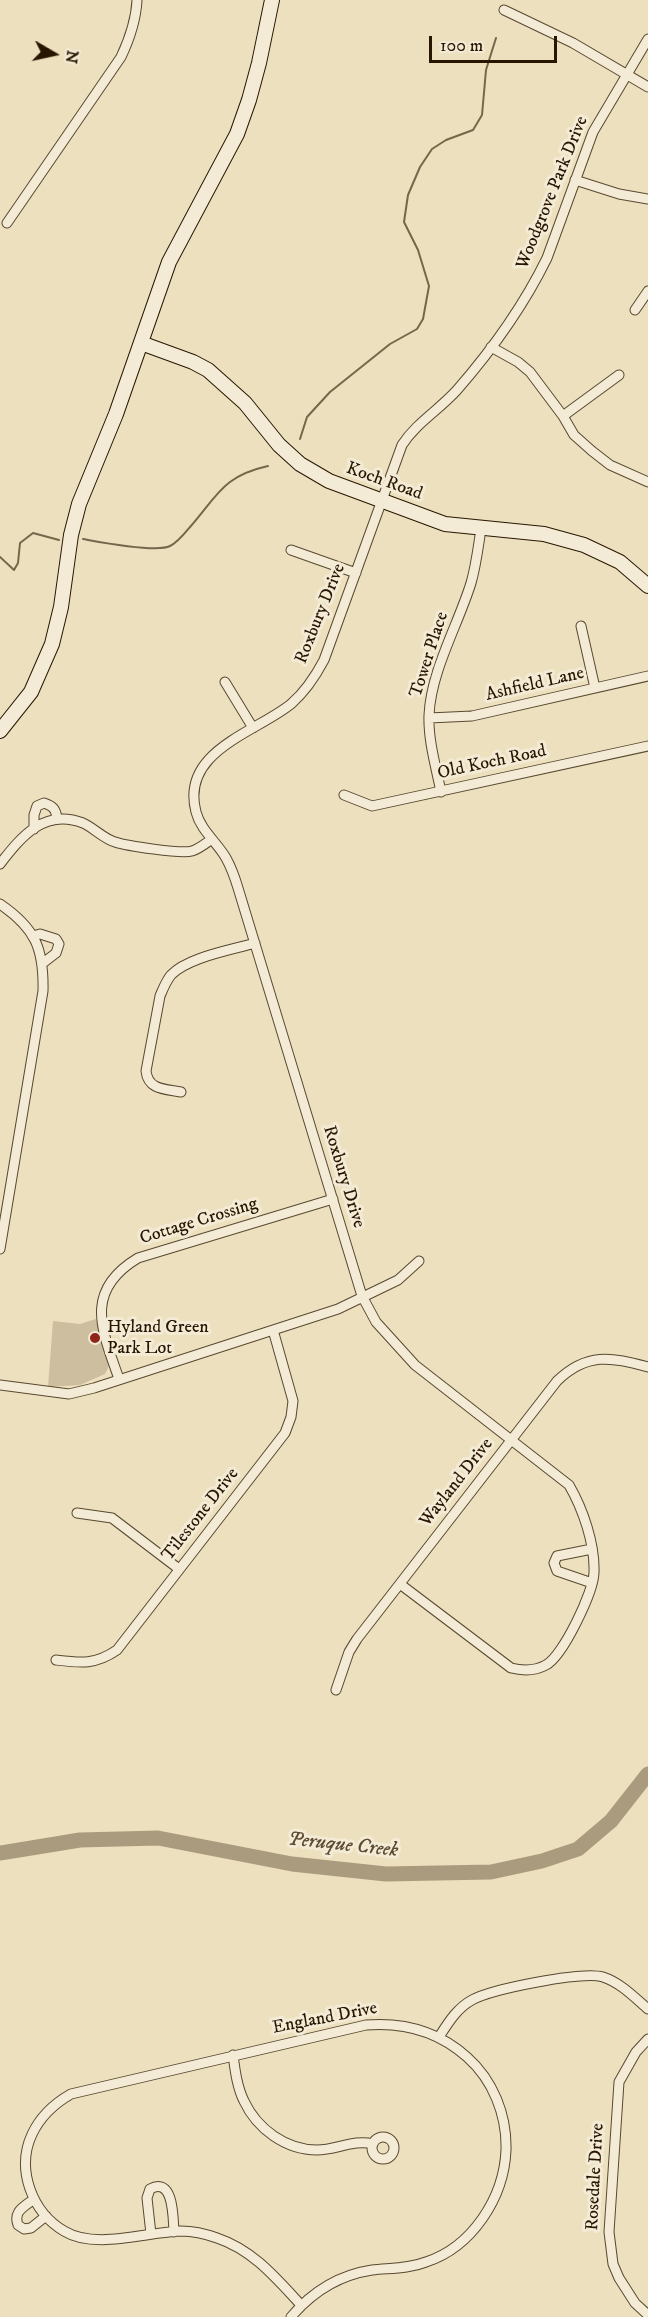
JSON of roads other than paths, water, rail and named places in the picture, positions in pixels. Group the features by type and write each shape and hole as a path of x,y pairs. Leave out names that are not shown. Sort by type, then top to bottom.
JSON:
{"main road":[{"path":"0,731 31,692 52,644 61,607 71,536 79,504 116,414 169,262 237,134 257,72 272,0"},
{"name":"Koch Road","path":"141,343 193,362 221,380 245,403 279,445 300,465 329,481 445,524 544,534 584,545 620,562 648,586"}],"street":[{"path":"8,223 121,57 131,34 137,0"},
{"path":"504,10 573,43 648,87"},
{"name":"Woodgrove Park Drive","path":"382,501 402,445 409,434 446,402 491,347 538,276 547,258 593,132 648,39"},
{"path":"575,180 619,194 648,199"},
{"path":"635,310 648,291"},
{"path":"491,347 518,362 530,372 563,416 574,435 592,451 610,465 648,482"},
{"path":"563,416 620,375"},
{"name":"Roxbury Drive","path":"382,501 324,660 310,685 291,703 219,748 204,763 197,777 194,796 196,812 202,827 226,857 233,875 362,1296 376,1322 415,1365 569,1485 577,1499 592,1550 594,1574 589,1593 558,1654 547,1665 522,1671 511,1668 400,1584"},
{"name":"Tower Place","path":"441,792 430,739 429,718 435,682 471,584 481,529"},
{"path":"291,550 356,573"},
{"path":"581,626 595,688"},
{"name":"Ashfield Lane","path":"429,718 472,716 648,676"},
{"path":"225,682 254,728"},
{"name":"Old Koch Road","path":"344,795 372,806 648,746"},
{"path":"34,828 34,814 37,806 44,803 52,806 56,811 57,819"},
{"path":"0,864 20,838 34,828 57,819 81,822 113,842 184,852 199,848 212,839"},
{"path":"0,904 27,926 43,963 43,991 0,1248"},
{"path":"33,936 48,935 56,939 59,945 56,953 43,963"},
{"path":"181,1092 155,1087 147,1078 146,1071 164,985 185,964 255,943"},
{"name":"Cottage Crossing","path":"119,1379 103,1333 100,1313 107,1289 118,1271 138,1258 333,1199"},
{"path":"0,1385 69,1394 338,1309 398,1280 418,1261"},
{"name":"Tilestone Drive","path":"56,1660 85,1663 104,1659 117,1650 285,1433 291,1417 293,1401 273,1330"},
{"name":"Wayland Drive","path":"336,1690 349,1652 357,1639 557,1381 574,1366 591,1360 609,1358 648,1367"},
{"path":"77,1513 112,1518 179,1569"},
{"path":"592,1550 557,1556 554,1563 557,1571 592,1582"},
{"path":"439,2037 459,2009 473,1999 574,1975 602,1977 616,1983 648,2009"},
{"name":"England Drive","path":"291,2317 301,2305 338,2280 371,2270 404,2268 427,2262 443,2254 472,2231 492,2204 502,2178 505,2159 506,2140 500,2105 483,2075 459,2050 439,2037 408,2026 384,2023 366,2025 93,2087 71,2094 56,2103 38,2122 26,2149 27,2179 34,2199 46,2216 64,2232 84,2238 106,2240 182,2231 216,2237 237,2246 272,2273 301,2305"},
{"name":"Rosedale Drive","path":"648,2039 636,2052 619,2082 609,2232 613,2264 619,2278 635,2303 648,2315"},
{"path":"232,2055 243,2100 261,2127 278,2140 295,2147 317,2150 363,2141 373,2144"},
{"path":"151,2234 147,2198 150,2189 156,2186 163,2187 170,2194 174,2232"},
{"path":"34,2199 19,2210 16,2218 18,2225 24,2229 31,2228 46,2216"}],"waterway":[{"path":"300,439 307,417 330,392 390,344 417,329 423,319 429,286 418,250 404,222 408,195 420,167 432,149 446,140 473,130 482,115 486,70 496,38"},
{"path":"83,539 141,548 170,546 181,538 215,496 231,481 253,470 268,466"},
{"path":"0,557 14,570 18,563 20,543 33,533 59,540"},
{"name":"Peruque Creek","path":"0,1853 80,1840 158,1838 292,1864 386,1874 491,1872 542,1861 578,1849 611,1821 648,1774"}],"place":[{"name":"Hyland Green Park Lot","path":"95,1338"}]}
